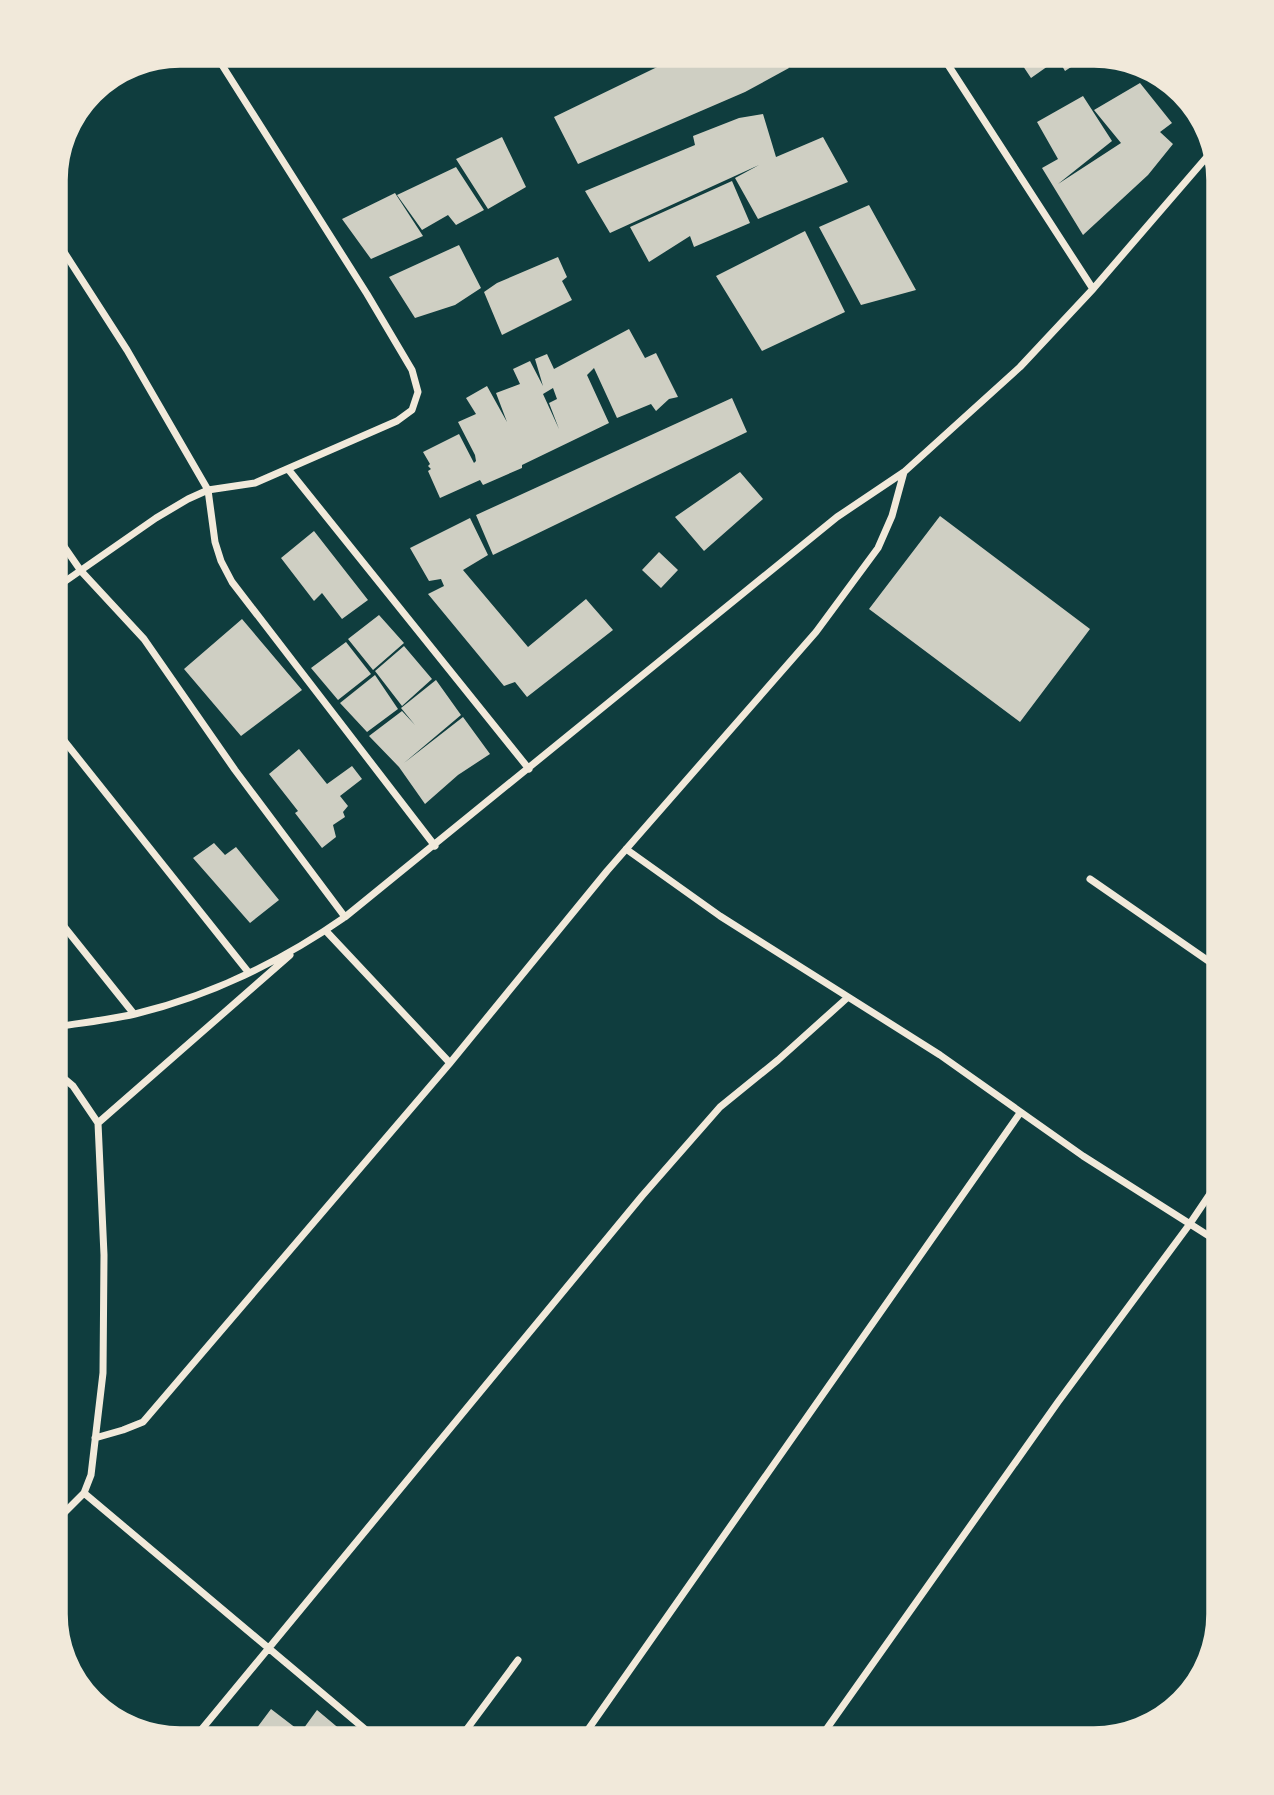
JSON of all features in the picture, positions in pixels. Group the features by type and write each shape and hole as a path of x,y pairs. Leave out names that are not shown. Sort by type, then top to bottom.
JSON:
{"street":[{"path":"67,581 156,518 208,490 255,483 397,421 412,410 418,392 412,370 367,294 223,66"},
{"path":"949,67 1093,289"},
{"path":"66,1025 134,1014 189,997 249,973 296,949 345,918 837,517 904,472 1020,367 1093,289 1206,159"},
{"path":"67,257 127,350 208,490 215,542 220,561 232,582 435,846"},
{"path":"288,470 529,769"},
{"path":"95,1438 143,1422 450,1063 626,849 816,632 878,548 892,516 904,472"},
{"path":"67,550 81,571 144,639 235,770 345,918"},
{"path":"67,744 249,973"},
{"path":"626,849 720,916 940,1055 1020,1113 1208,1236"},
{"path":"1090,880 1208,961"},
{"path":"66,930 134,1014"},
{"path":"326,931 450,1063"},
{"path":"98,1123 296,949"},
{"path":"203,1728 642,1196 720,1107 778,1060 847,998"},
{"path":"66,1080 74,1086 98,1123 104,1243 104,1319 103,1373 91,1475 83,1493 66,1511"},
{"path":"589,1728 1020,1113"},
{"path":"827,1728 1058,1402 1208,1197"},
{"path":"83,1493 363,1728"},
{"path":"468,1728 518,1661"}],"building":[{"path":"658,67 789,68 745,92 578,164 554,117"},
{"path":"1024,67 1047,67 1031,78"},
{"path":"1140,83 1172,123 1160,132 1173,144 1148,175 1083,235 1042,168 1058,159 1037,122 1083,96 1112,141 1058,184 1121,143 1094,110"},
{"path":"763,114 776,157 823,137 848,182 758,219 735,178 759,165 610,233 585,191 695,145 693,136 739,118"},
{"path":"502,137 526,187 488,209 456,159"},
{"path":"456,167 484,210 456,225 448,215 422,230 397,195"},
{"path":"732,181 750,223 694,247 690,236 649,262 630,227"},
{"path":"395,193 423,236 371,259 342,219"},
{"path":"869,205 916,290 861,305 819,227"},
{"path":"805,231 845,312 762,351 716,276"},
{"path":"459,245 481,288 455,305 415,318 389,277"},
{"path":"558,257 567,277 562,281 572,300 502,335 484,292 497,283"},
{"path":"629,329 645,358 656,353 678,397 669,399 656,411 651,404 617,418 594,368 587,375 609,423 522,465 522,468 483,485 480,480 440,498 428,471 431,469 428,466 430,464 423,452 459,434 474,463 476,461 458,422 476,414 466,398 487,386 507,422 496,393 520,384 513,369 530,361 543,386 535,359 547,354 554,369","holes":["553,388 557,399 549,403 559,429 543,394"]},
{"path":"732,398 747,432 493,555 476,515"},
{"path":"740,472 763,499 704,551 675,517"},
{"path":"940,516 1090,629 1020,722 869,609"},
{"path":"470,518 488,555 463,570 528,647 586,599 613,630 527,697 515,682 504,686 428,594 444,586 441,579 429,581 410,548"},
{"path":"314,531 368,600 342,619 322,593 314,601 281,558"},
{"path":"659,552 678,570 661,588 642,570"},
{"path":"379,615 404,643 373,670 348,639"},
{"path":"242,619 302,690 241,736 184,669"},
{"path":"346,642 371,674 338,700 311,668"},
{"path":"404,646 432,679 402,706 375,671"},
{"path":"375,675 398,709 367,732 340,703"},
{"path":"436,680 461,715 404,763 463,717 490,754 458,775 425,804 399,767 369,736 402,711 415,725 401,708"},
{"path":"299,749 327,784 352,766 362,779 340,796 348,806 343,812 345,817 333,825 336,837 322,848 269,774"},
{"path":"214,843 225,855 236,847 279,900 250,923 193,858"},
{"path":"271,1709 296,1728 257,1728"},
{"path":"317,1710 338,1728 304,1728"}]}
